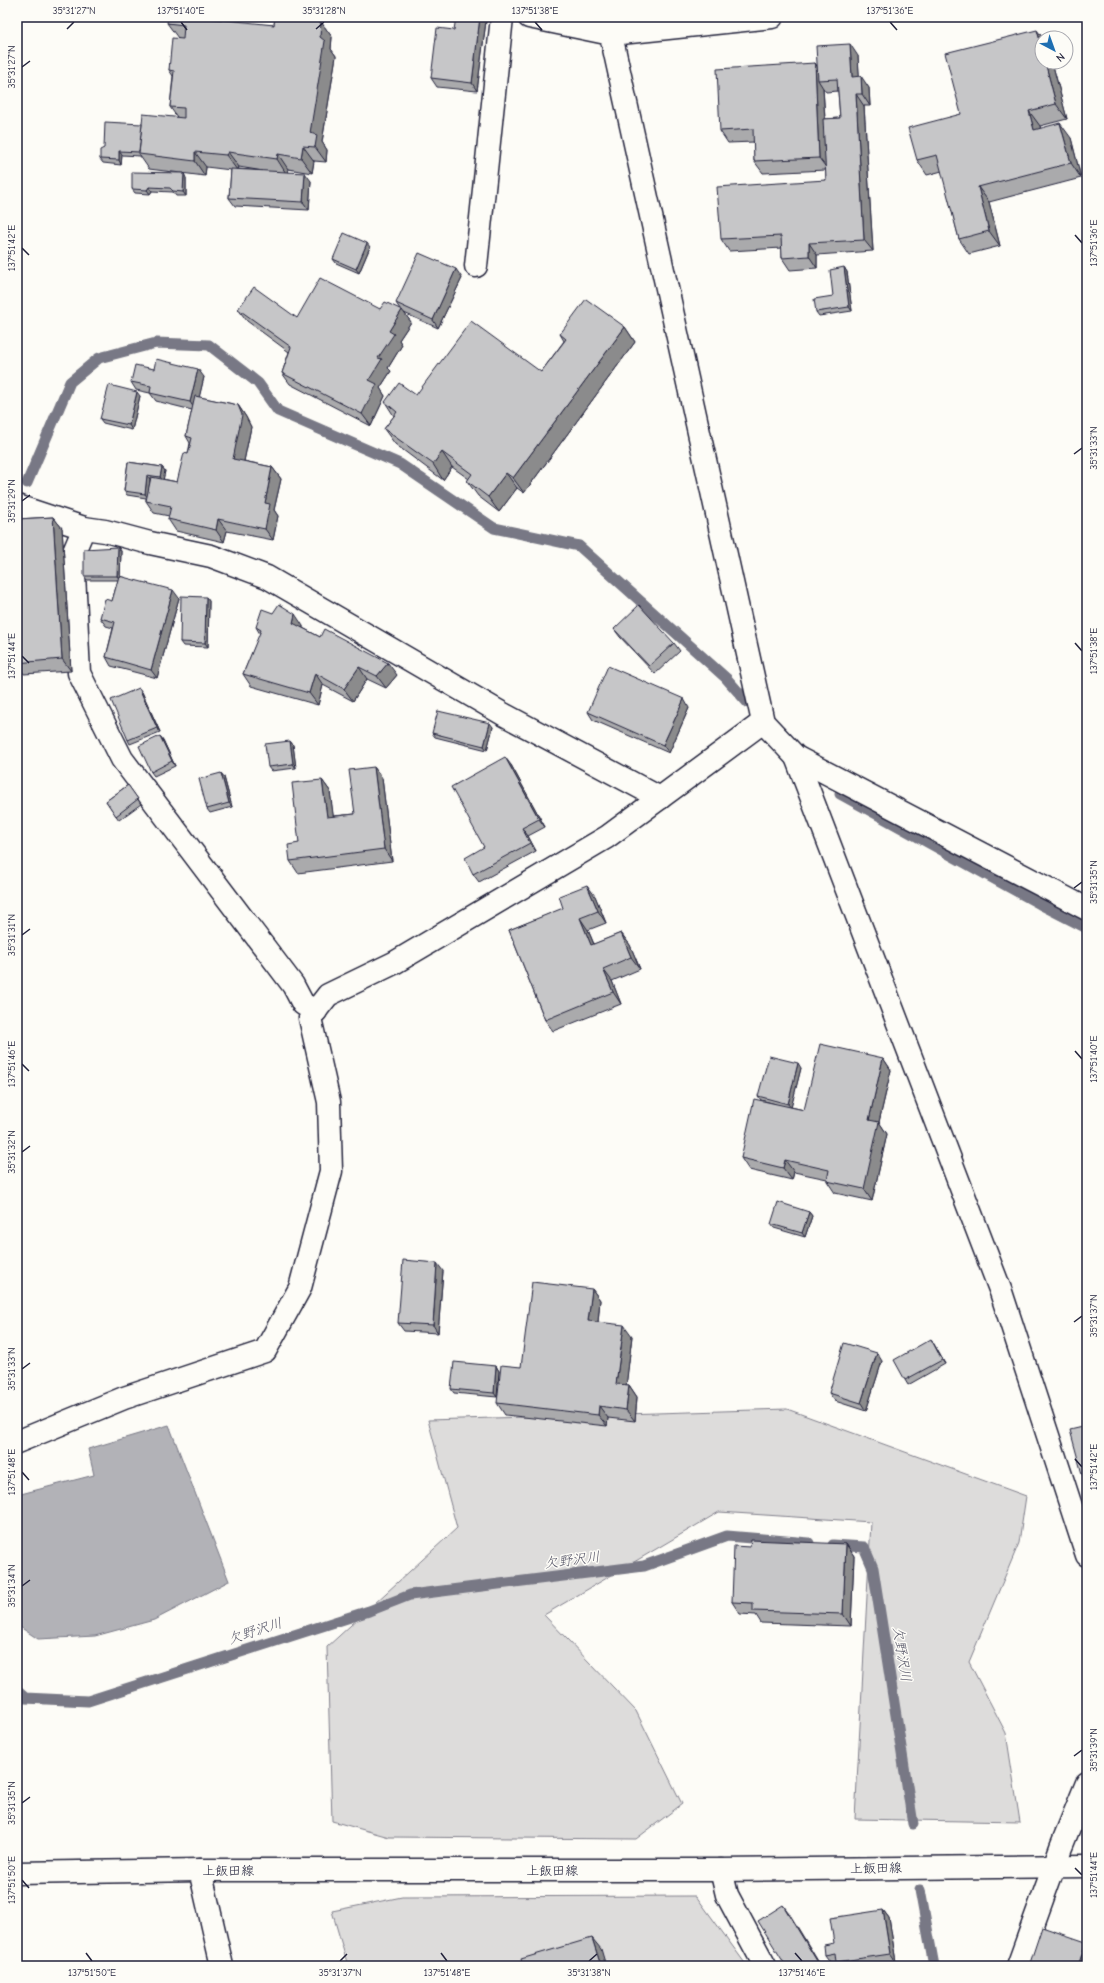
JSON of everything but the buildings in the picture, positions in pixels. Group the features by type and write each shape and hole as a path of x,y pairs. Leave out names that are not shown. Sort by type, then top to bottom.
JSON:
{"street":[{"path":"476,266 502,17"},
{"path":"529,17 609,26 772,17"},
{"path":"609,26 763,722 796,757 1087,909"},
{"path":"17,506 84,528 105,531 150,543 211,556 267,577 503,714 660,798"},
{"path":"84,528 73,554 79,673 122,759 293,985 303,1004 316,1011"},
{"path":"17,1442 124,1398 264,1351 300,1288 331,1171 329,1102 310,1018 328,995 394,963 593,845 763,722"},
{"path":"796,757 1001,1292 1087,1555"},
{"path":"1018,1966 1054,1866 1087,1782"},
{"name":"上飯田線","path":"17,1873 200,1870 721,1870 1087,1866"},
{"path":"200,1870 222,1966"},
{"path":"721,1870 727,1894 765,1966"}],"shaded area":[{"path":"787,1409 1026,1496 1019,1543 969,1662 1006,1733 1020,1822 855,1819 871,1522 719,1512 544,1615 636,1711 682,1804 636,1839 389,1837 332,1821 327,1647 457,1528 428,1420"},
{"path":"169,1425 229,1581 154,1620 95,1636 38,1639 17,1625 17,1495 94,1475 88,1449"},
{"path":"696,1896 747,1966 348,1966 332,1911 402,1897"}],"waterway":[{"path":"27,483 70,382 99,358 156,343 209,345 258,383 278,411 400,464 494,528 579,546 726,678 748,703"},
{"path":"840,794 1040,904 1087,928"},
{"name":"欠野沢川","path":"17,1691 25,1698 88,1701 369,1611 410,1595 644,1566 727,1536 809,1543"},
{"name":"欠野沢川","path":"833,1545 864,1547 873,1568 913,1824"},
{"name":"欠野沢川","path":"920,1890 934,1966"}]}
